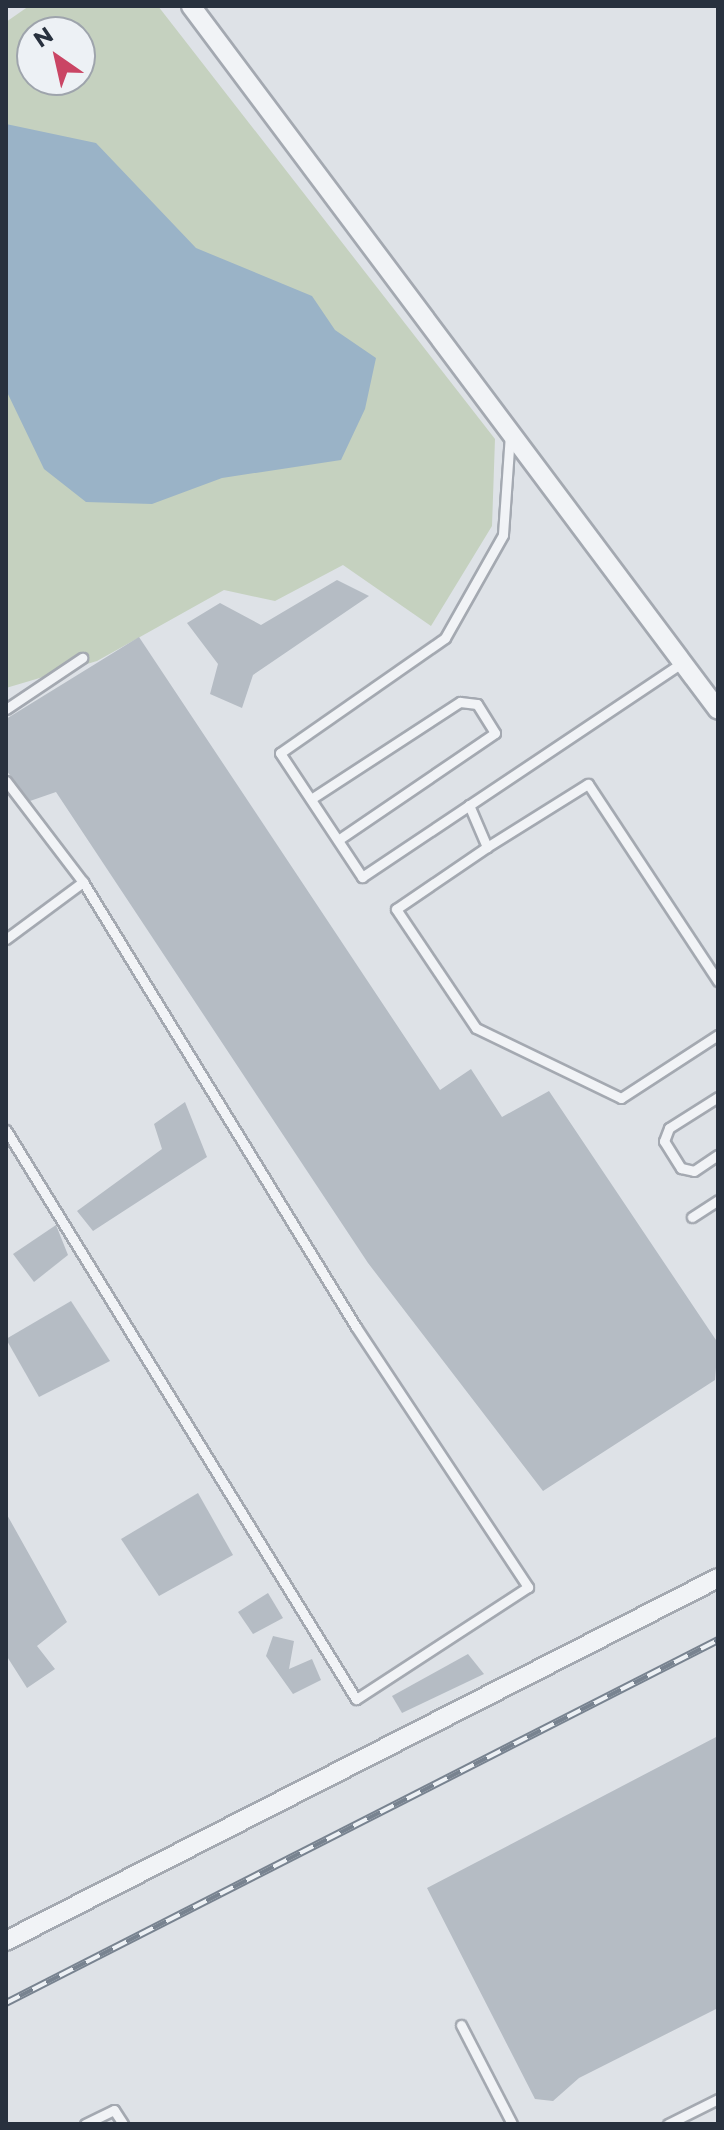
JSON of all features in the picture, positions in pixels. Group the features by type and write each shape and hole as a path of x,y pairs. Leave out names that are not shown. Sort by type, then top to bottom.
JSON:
{"street":[{"path":"191,6 718,710"},
{"path":"6,1941 718,1578"}],"lane":[{"path":"510,434 503,535 445,638 280,753 362,877 682,663"},
{"path":"6,709 82,658"},
{"path":"6,694 19,700"},
{"path":"311,799 460,702 477,704 495,733 338,840"},
{"path":"6,781 83,882 356,1327 528,1587 356,1699 6,1130"},
{"path":"718,981 588,784 396,909 476,1028 621,1098 718,1035"},
{"path":"469,805 487,847"},
{"path":"6,939 83,882"},
{"path":"718,1097 669,1128 664,1141 681,1168 694,1171 718,1155"},
{"path":"692,1217 718,1200"},
{"path":"461,2025 512,2124"},
{"path":"668,2124 718,2099"},
{"path":"85,2124 114,2110 123,2124"}],"green space":[{"path":"29,6 158,6 495,439 492,526 431,626 343,565 275,601 224,590 97,661 6,688 6,22"}],"water":[{"path":"6,124 96,143 196,248 312,296 335,330 376,358 365,409 341,460 222,478 152,504 86,502 44,469 6,390"}],"building":[{"path":"337,580 369,596 253,675 242,708 210,694 218,664 187,623 220,603 261,625"},
{"path":"139,637 440,1090 471,1069 502,1117 549,1091 718,1343 715,1380 543,1491 368,1263 56,792 30,801 6,770 6,719"},
{"path":"185,1102 207,1157 93,1231 77,1211 162,1149 154,1124"},
{"path":"56,1225 68,1255 34,1282 13,1254"},
{"path":"71,1301 110,1361 39,1397 6,1339"},
{"path":"198,1493 233,1555 159,1596 121,1539"},
{"path":"6,1513 67,1622 37,1646 55,1669 27,1688 6,1655"},
{"path":"268,1593 283,1618 253,1634 238,1612"},
{"path":"273,1636 294,1641 289,1669 312,1659 321,1680 293,1694 266,1656"},
{"path":"468,1654 484,1674 402,1713 392,1696"},
{"path":"718,1736 718,2008 579,2078 553,2101 535,2099 427,1888"}],"railway":[{"path":"6,2003 718,1640"}]}
